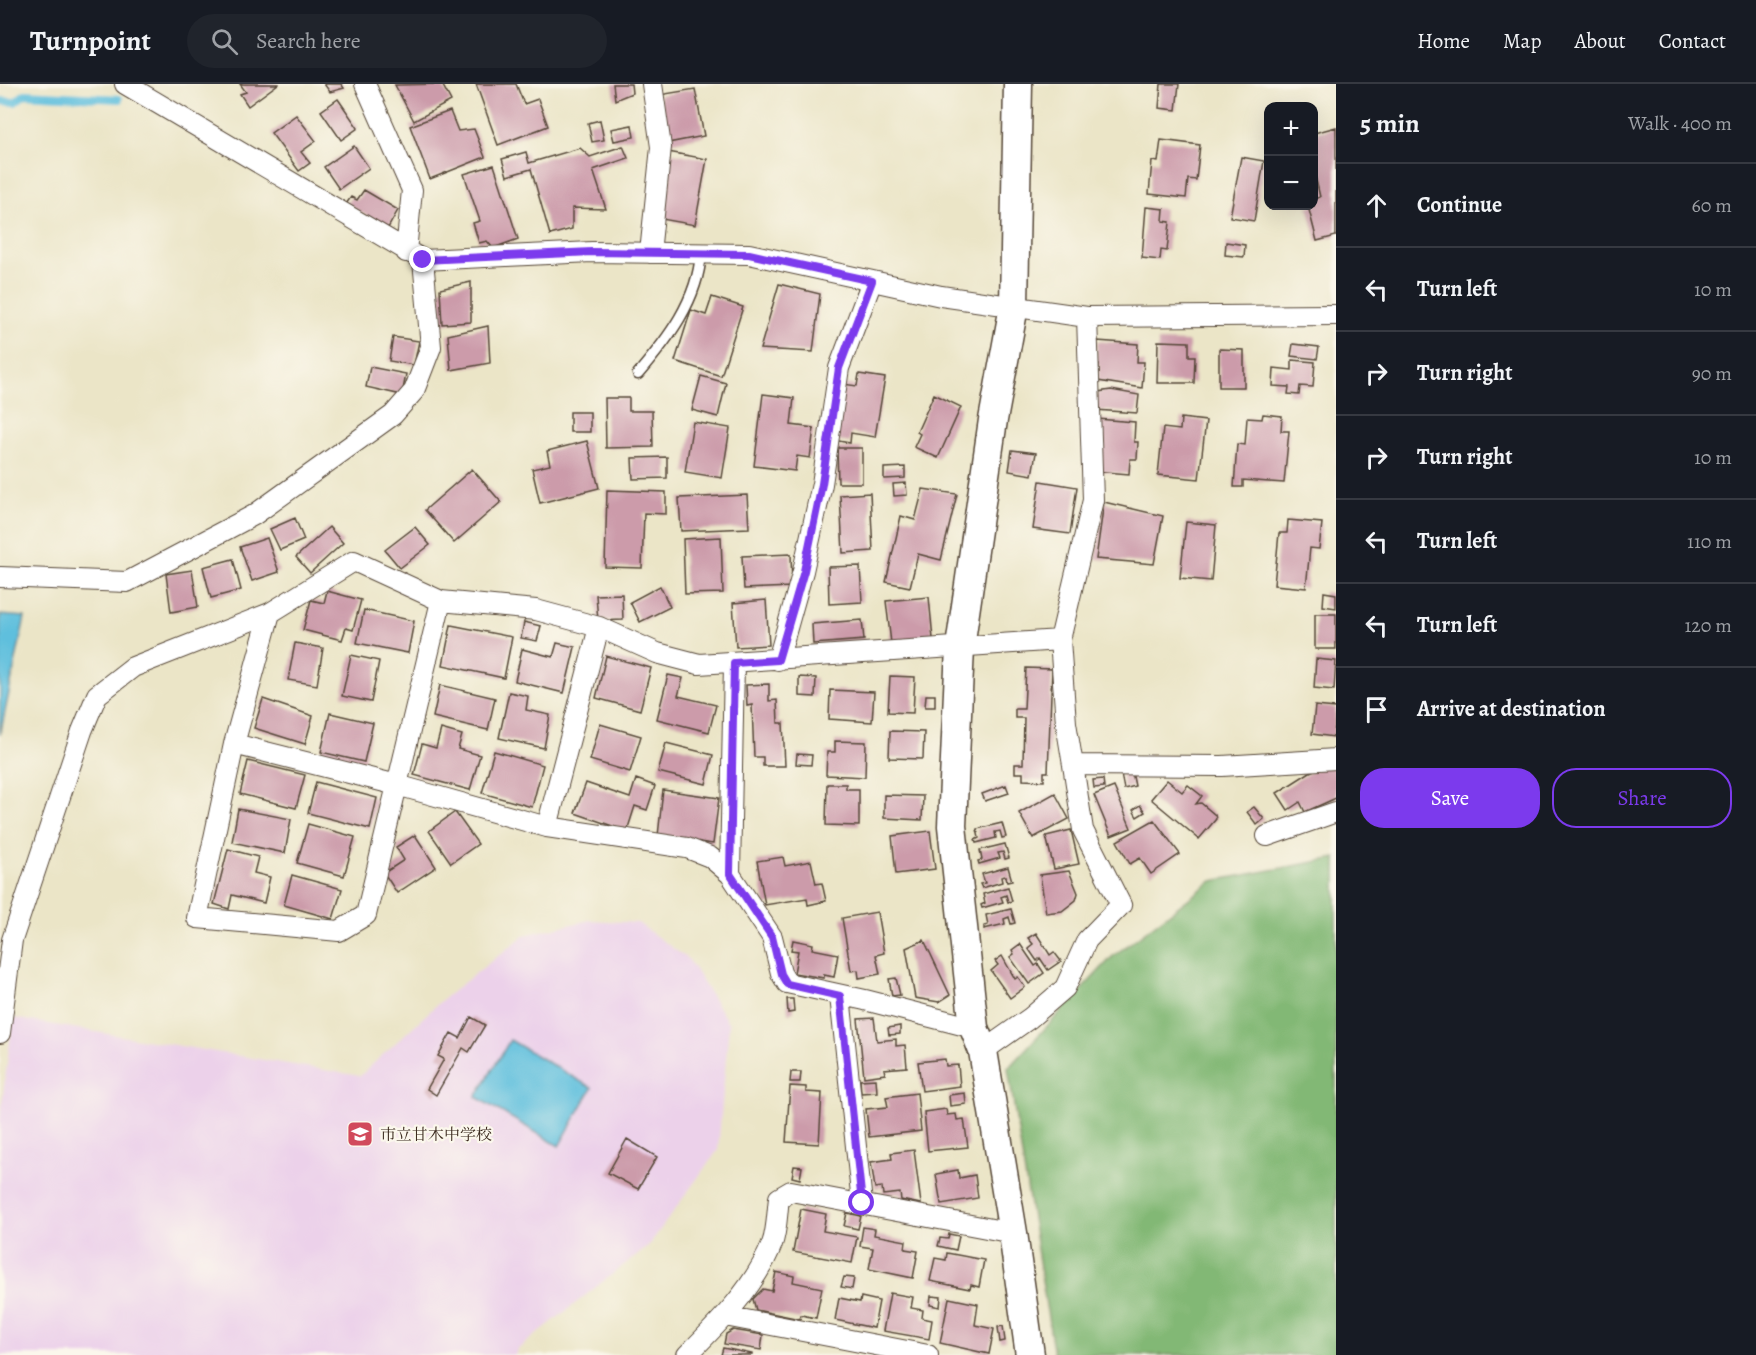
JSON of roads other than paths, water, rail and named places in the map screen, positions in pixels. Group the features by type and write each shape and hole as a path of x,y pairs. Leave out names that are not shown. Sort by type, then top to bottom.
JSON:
{"street":[{"path":"125,84 414,256 592,252 749,254 941,296 1087,317 1336,315"},
{"path":"0,577 127,582 254,515 393,415 414,391 431,347 414,256 411,190 365,84"},
{"path":"650,253 661,147 652,84"},
{"path":"1018,84 1014,306 993,420 960,647 952,826 978,1039 1013,1233 1030,1355"},
{"path":"778,660 804,571 822,484 839,368 872,281"},
{"path":"234,744 397,785 547,827 687,848 710,857 730,874 772,937 781,974 787,984 865,1000 978,1039 1030,1018 1065,988 1087,940 1121,905 1083,830 1065,712 1060,640 1093,500 1087,317"},
{"path":"0,1033 12,940 82,731 97,696 133,667 270,613 354,561 441,601 536,610 598,627 657,653 699,664 1060,640"},
{"path":"270,613 234,744 197,918 339,931 366,915 441,601"},
{"path":"547,827 598,627"},
{"path":"730,874 734,663"},
{"path":"1073,765 1222,766 1336,759"},
{"path":"1267,836 1336,813"},
{"path":"840,996 862,1203"},
{"path":"687,1355 725,1316 761,1266 773,1243 779,1198 791,1191 1013,1233"},
{"path":"725,1316 927,1355"}],"lane":[{"path":"638,374 663,345 680,320 700,272 701,253"}],"water":[{"path":"0,615 25,617 0,735"},
{"path":"510,1040 592,1088 559,1146 476,1097"}],"waterway":[{"path":"0,101 15,102 25,94 119,99"}],"place":[{"name":"市立甘木中学校","path":"360,1134"}]}
